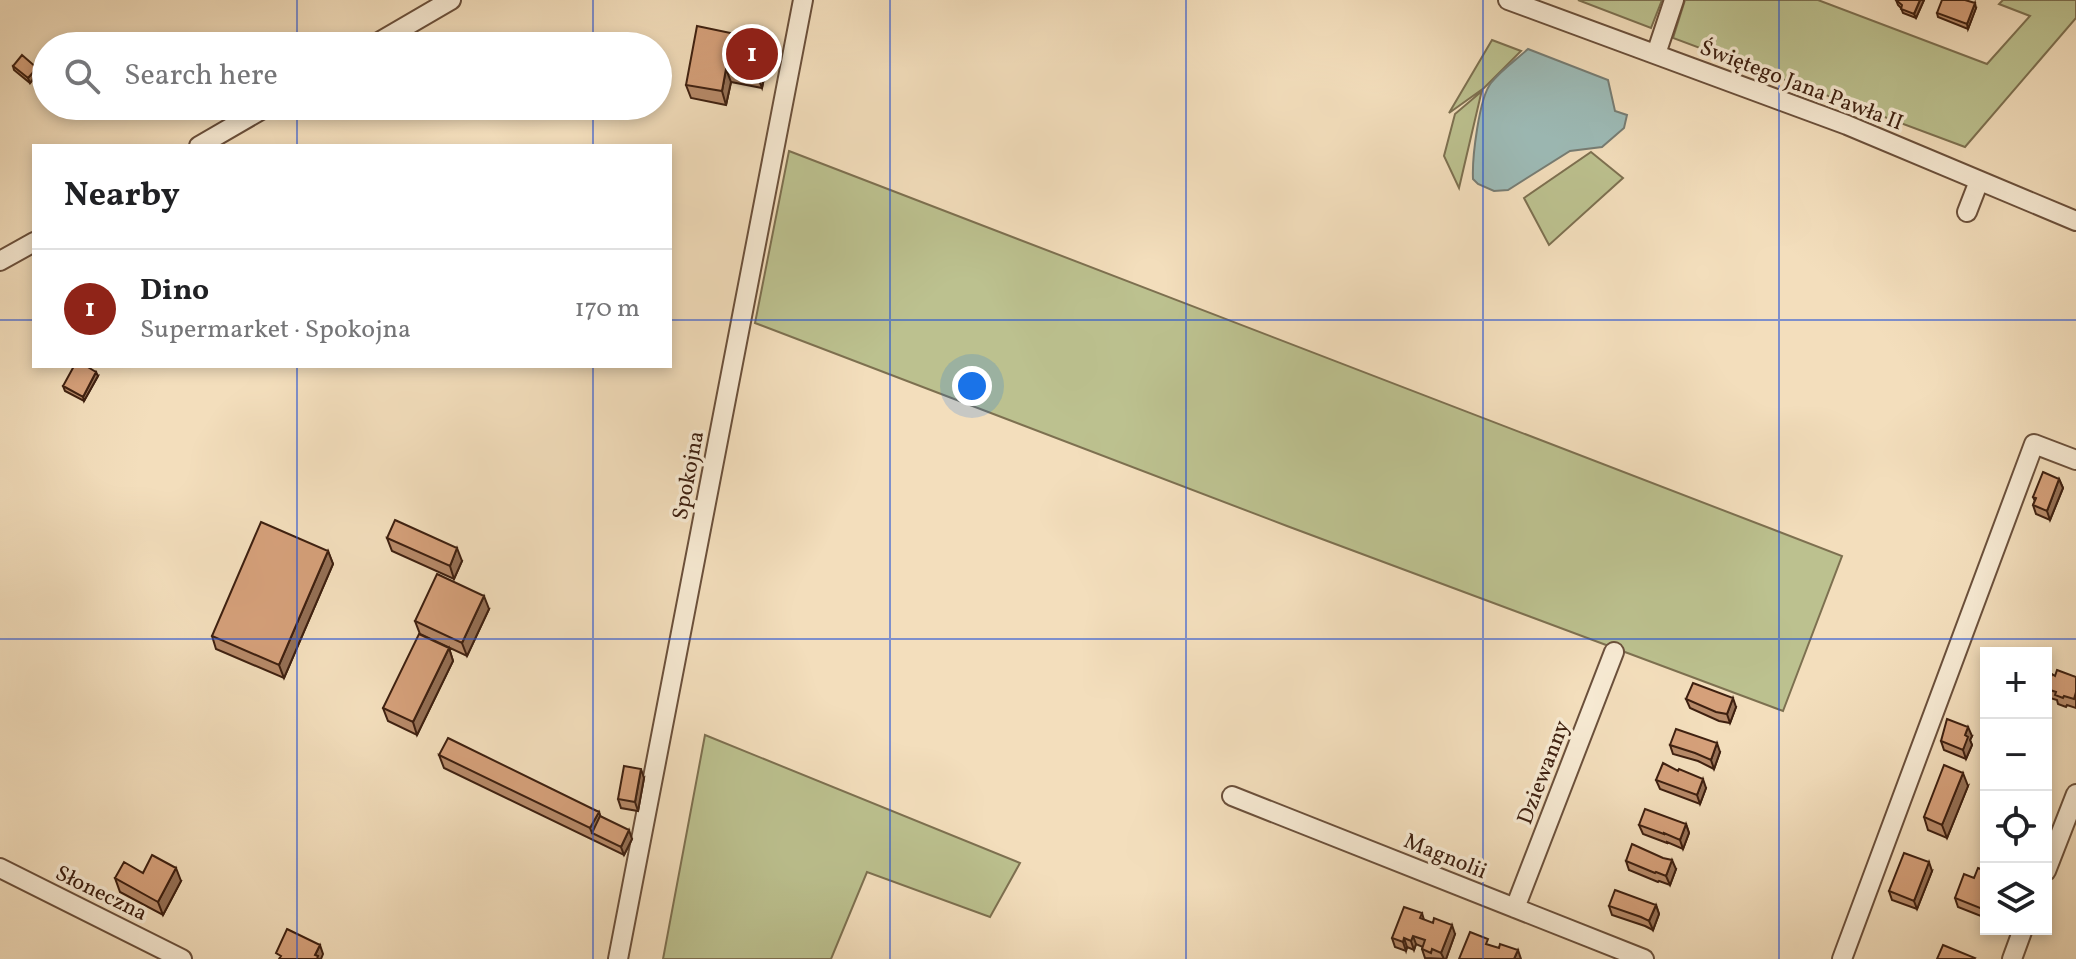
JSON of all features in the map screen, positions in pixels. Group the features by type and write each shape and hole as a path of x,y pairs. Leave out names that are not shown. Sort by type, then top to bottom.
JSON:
{"street":[{"path":"396,32 451,0"},
{"name":"Spokojna","path":"618,959 803,0"},
{"name":"Świętego Jana Pawła II","path":"1508,0 1832,119 2076,221"},
{"path":"1656,54 1674,0"},
{"path":"202,144 244,120"},
{"path":"1967,212 1979,181"},
{"path":"0,261 32,243"},
{"path":"1842,959 2034,444 2076,460"},
{"name":"Dziewanny","path":"1515,908 1614,652"},
{"path":"2049,863 2076,794"},
{"name":"Magnolii","path":"1232,796 1644,959"},
{"name":"Słoneczna","path":"0,868 182,959"},
{"path":"2012,959 2021,935"}],"green space":[{"path":"1578,0 1662,0 1651,28"},
{"path":"1685,0 1818,0 1987,64 2030,16 1999,4 2003,0 2076,0 2076,18 1965,147 1673,38"},
{"path":"1492,40 1521,51 1484,88 1449,113"},
{"path":"1482,91 1459,188 1444,156 1455,114"},
{"path":"789,151 1842,556 1783,711 755,323"},
{"path":"1591,152 1623,178 1549,245 1524,198"},
{"path":"705,735 1020,863 990,917 867,872 831,959 663,959"}],"water":[{"path":"1528,49 1608,80 1615,111 1627,115 1624,128 1602,147 1570,151 1508,190 1494,191 1473,179 1480,114 1491,83"}],"building":[{"path":"1896,0 1920,0 1914,14 1901,9 1902,5"},
{"path":"1942,0 1975,3 1967,24 1937,13"},
{"path":"697,26 764,40 757,75 726,69 722,91 686,85"},
{"path":"22,55 32,64 32,74 28,78 13,66"},
{"path":"73,368 89,368 96,372 83,397 63,386"},
{"path":"2043,472 2059,479 2047,511 2033,505"},
{"path":"395,520 457,548 450,566 387,538"},
{"path":"261,522 328,551 279,665 212,636"},
{"path":"437,574 484,596 462,643 415,621"},
{"path":"419,634 449,648 413,722 383,708"},
{"path":"2057,670 2076,677 2074,699 2055,695 2052,674 2055,676"},
{"path":"1693,683 1733,698 1727,714 1686,699"},
{"path":"1947,719 1968,727 1963,750 1941,741"},
{"path":"1676,729 1717,743 1711,760 1670,745"},
{"path":"448,738 599,812 590,828 439,755"},
{"path":"1663,763 1703,779 1697,795 1656,780"},
{"path":"1944,765 1963,773 1942,825 1924,817"},
{"path":"624,766 641,769 635,802 618,799"},
{"path":"1645,809 1686,824 1680,840 1639,825"},
{"path":"600,816 629,830 621,847 592,833"},
{"path":"1632,844 1672,860 1666,876 1626,861"},
{"path":"1904,853 1929,862 1914,901 1889,891"},
{"path":"152,855 176,868 158,902 115,878 124,862 143,873"},
{"path":"1980,869 1980,908 1955,898 1964,874 1974,878"},
{"path":"1615,890 1656,905 1649,921 1609,906"},
{"path":"1404,907 1422,913 1420,918 1433,923 1434,918 1452,925 1441,953 1422,949 1425,940 1413,936 1411,941 1404,938 1403,942 1392,938"},
{"path":"287,929 320,945 315,955 317,959 279,959 281,956 276,953"},
{"path":"1470,932 1488,939 1486,944 1499,948 1500,944 1518,950 1514,959 1459,959"},
{"path":"1943,945 1975,958 1937,959"}],"place":[{"name":"Dino","path":"752,54"}]}
